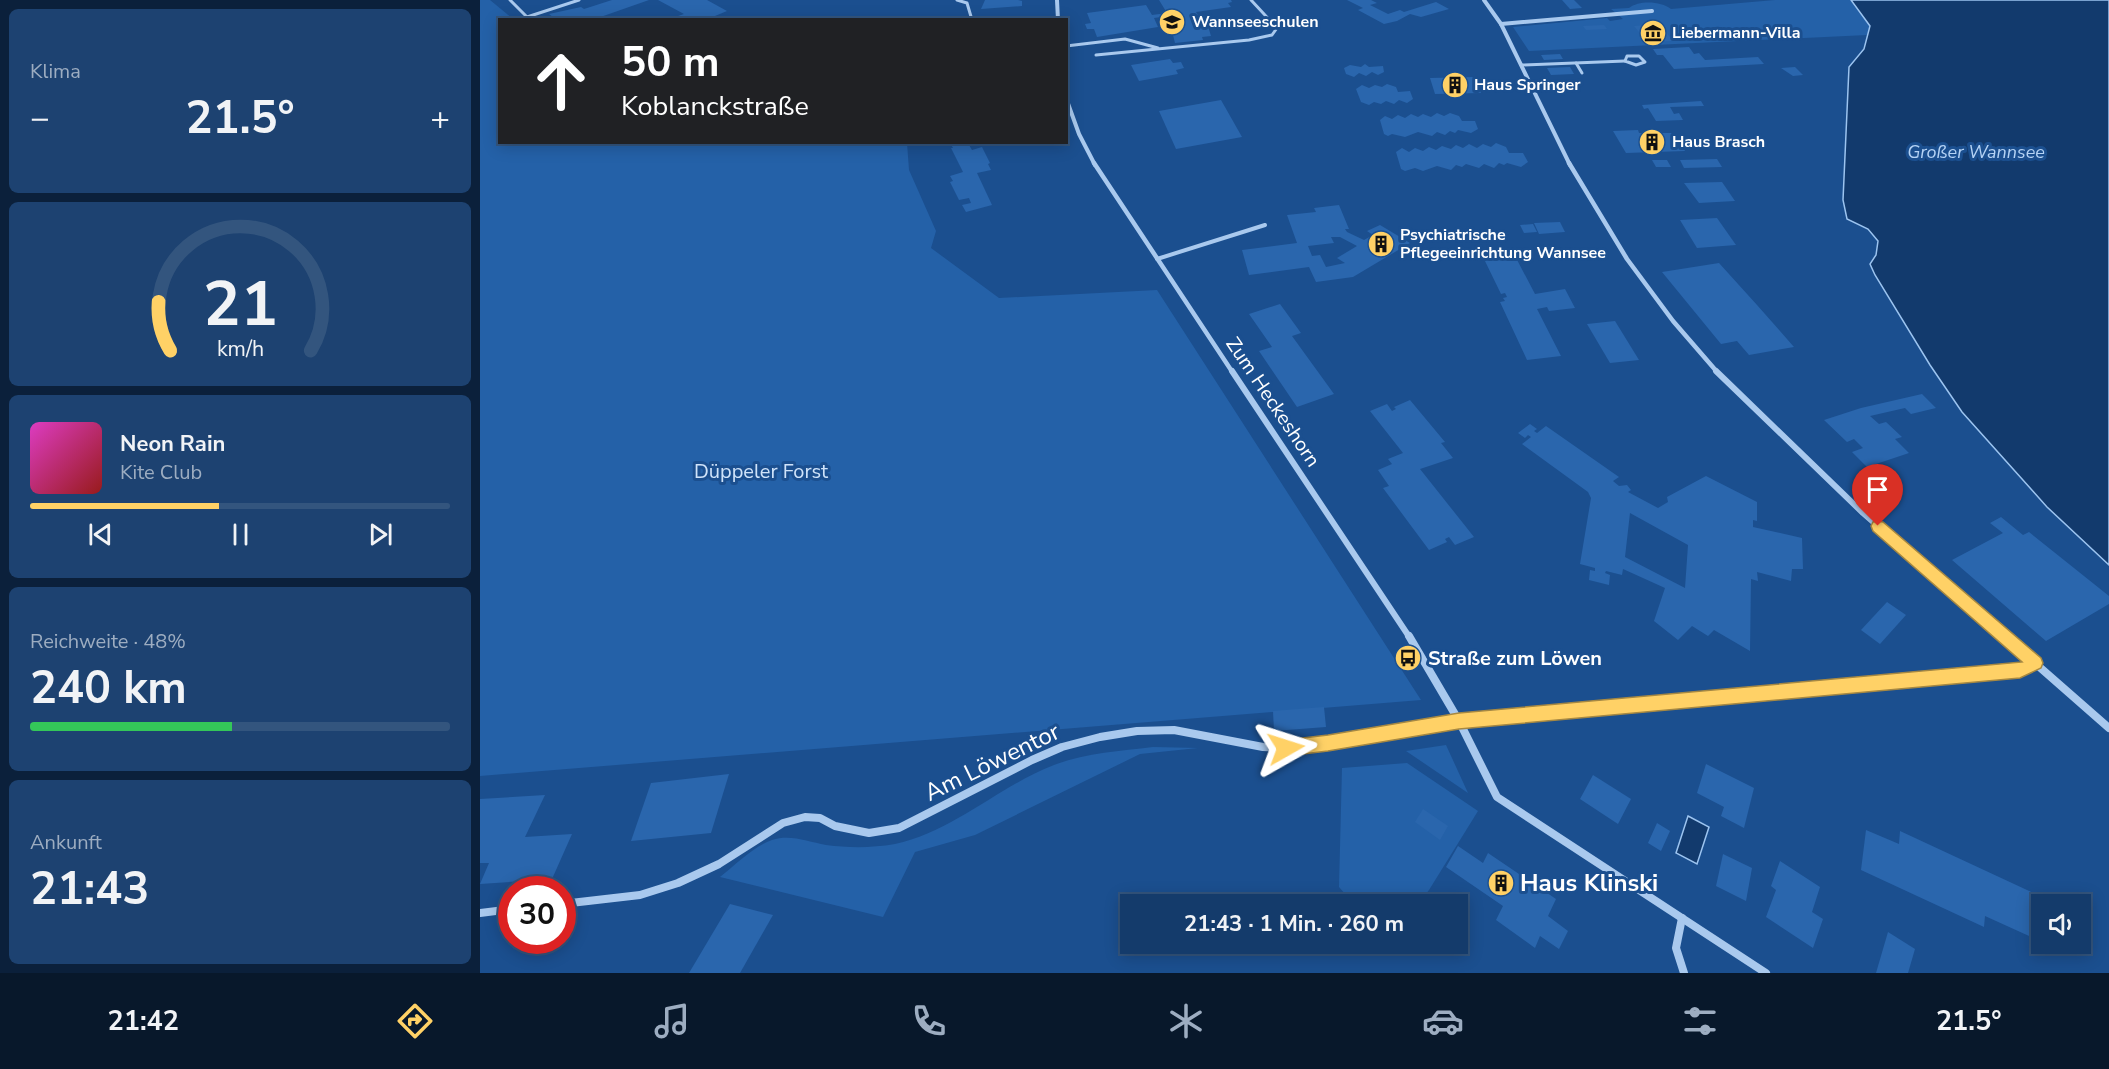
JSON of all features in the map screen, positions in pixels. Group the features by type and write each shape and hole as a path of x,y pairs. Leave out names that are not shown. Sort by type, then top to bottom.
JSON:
{"street":[{"path":"1057,0 1058,18"},
{"path":"1484,0 1501,24 1569,163 1627,259 1674,321 1728,385 1863,513 2109,728"},
{"path":"1501,24 1652,11"},
{"name":"Zum Heckeshorn","path":"1068,104 1079,134 1100,175 1418,650 1459,721"},
{"name":"Am Löwentor","path":"576,902 640,895 678,883 719,864 783,823 805,817 820,818 845,828 869,833 899,828 1032,760 1062,747 1100,737 1137,731 1174,730 1263,747 1286,748 1459,721 2020,671 2035,663"},
{"path":"1459,721 1497,797 1766,973"},
{"path":"480,913 498,911"},
{"path":"1682,918 1676,948 1684,973"}],"lane":[{"path":"510,0 527,16 579,0"},
{"path":"957,0 967,3 971,18"},
{"path":"1096,55 1250,40 1272,35 1277,28 1251,0"},
{"path":"1068,46 1125,39 1161,49"},
{"path":"1521,65 1625,61 1639,65 1645,60 1627,56 1625,61"},
{"path":"1576,63 1582,73"},
{"path":"1157,259 1265,225"}],"green space":[{"name":"Düppeler Forst","path":"480,0 490,0 512,18 498,18 498,144 907,144 909,170 936,231 931,248 999,298 1157,290 1421,700 480,776"},
{"path":"1775,0 1851,0 1870,26 1867,35 1529,51 1513,27 1607,18 1610,21 1623,19 1611,9 1629,8 1644,3 1662,4 1671,9"},
{"path":"1446,745 1468,793 1406,751"},
{"path":"1153,747 1198,748 1140,754 975,835 915,852 883,917 720,877 752,851 772,840 793,838 826,845 852,847 895,844 937,830 1014,785 1054,765 1090,755"},
{"path":"1407,763 1478,811 1426,894 1345,894 1339,887 1342,768"}],"water":[{"name":"Großer Wannsee","path":"1851,0 2109,0 2109,565 2047,507 1962,412 1930,365 1875,275 1870,264 1876,255 1878,241 1868,229 1847,219 1843,200 1849,67 1864,49 1870,26"},
{"path":"1688,816 1709,827 1697,864 1676,853"}],"building":[{"path":"612,0 649,0 598,18 554,18 549,14 581,7 584,9"},
{"path":"658,0 707,0 727,11 715,16 718,18 681,18 678,16 684,14"},
{"path":"985,0 1018,0 1022,1 1022,6 981,9"},
{"path":"1159,0 1231,0 1232,2 1228,3 1231,7 1196,12 1205,26 1208,26 1211,36 1202,37 1203,40 1175,43 1172,31 1176,30 1168,16 1154,18 1158,27 1097,37 1094,29 1087,29 1085,24 1091,23 1087,13 1146,5 1152,15 1167,13"},
{"path":"1347,0 1371,0 1377,3 1370,5 1388,14 1400,10 1404,12 1436,2 1449,9 1421,17 1410,14 1397,21 1384,24 1358,10 1363,8"},
{"path":"1562,0 1574,0 1582,8 1570,9"},
{"name":"Liebermann-Villa","path":"1660,24 1673,41 1647,42 1634,26"},
{"path":"1604,25 1607,29 1586,30 1583,26"},
{"path":"1689,47 1694,54 1699,53 1705,60 1758,57 1764,64 1674,69 1663,55 1657,55 1653,49"},
{"path":"1560,54 1563,59 1544,60 1541,55"},
{"path":"1170,59 1173,63 1181,62 1184,68 1176,70 1178,74 1139,81 1131,65"},
{"path":"1365,64 1369,67 1383,66 1384,72 1378,75 1372,72 1366,76 1359,73 1354,77 1346,74 1344,68 1350,65 1361,67"},
{"path":"1570,67 1574,74 1551,75 1547,68"},
{"path":"1795,67 1803,75 1793,76 1781,68"},
{"name":"Haus Springer","path":"1475,77 1481,93 1435,94 1430,78"},
{"path":"1387,84 1396,87 1398,92 1410,91 1413,99 1407,103 1399,100 1394,104 1386,101 1369,105 1361,102 1356,89 1362,85 1369,88 1375,85 1382,87"},
{"path":"1221,100 1242,137 1176,149 1159,111"},
{"path":"1701,101 1704,106 1670,107 1674,114 1679,113 1683,120 1656,121 1648,108 1644,109 1642,105"},
{"path":"1437,113 1444,116 1450,113 1459,116 1462,121 1475,121 1478,129 1471,133 1458,130 1455,133 1450,131 1445,135 1437,132 1432,136 1418,132 1405,137 1392,134 1388,136 1384,134 1380,120 1385,116 1392,119 1398,115 1405,118 1411,114 1418,117 1423,114 1431,117"},
{"name":"Haus Brasch","path":"1638,130 1639,133 1671,133 1685,141 1686,145 1682,145 1685,151 1626,153 1613,131"},
{"path":"1496,143 1506,147 1509,153 1523,153 1528,162 1521,167 1499,163 1494,168 1484,164 1479,168 1466,164 1462,167 1456,165 1451,170 1437,166 1423,171 1415,168 1405,171 1401,169 1396,152 1402,148 1409,152 1415,148 1423,151 1429,147 1436,150 1442,146 1451,149 1456,145 1463,148 1469,144 1477,148 1483,144 1491,147"},
{"path":"951,144 971,144 969,145 972,150 982,147 991,170 977,173 992,205 966,212 962,205 971,203 969,198 959,200 950,182 953,181 950,176 963,172 951,148 953,148"},
{"path":"1717,159 1722,167 1684,168 1680,160"},
{"path":"1652,160 1667,160 1671,167 1656,167"},
{"path":"1722,182 1735,201 1699,203 1684,183"},
{"name":"Psychiatrische Pflegeeinrichtung Wannsee","path":"1339,205 1349,229 1345,229 1347,232 1364,240 1373,235 1367,231 1380,225 1410,243 1353,277 1316,282 1309,267 1249,275 1242,250 1297,243 1287,215 1316,212 1314,208","holes":["1331,237 1340,237 1357,246 1337,258 1345,263 1326,267 1320,255 1312,256 1308,246 1334,243"]},
{"path":"1717,218 1736,245 1697,248 1680,220"},
{"path":"1560,222 1565,232 1539,234 1534,223"},
{"path":"1533,224 1537,232 1524,233 1520,225"},
{"path":"1515,256 1535,294 1565,289 1575,308 1549,311 1547,307 1537,309 1561,356 1527,360 1500,302 1505,301 1503,298 1507,297 1505,293 1501,294 1484,259"},
{"path":"1719,263 1794,347 1749,355 1737,341 1721,344 1662,272"},
{"path":"1280,304 1301,333 1292,336 1334,394 1297,407 1259,351 1272,347 1249,314"},
{"path":"1615,321 1639,360 1610,363 1587,324"},
{"path":"1922,394 1936,408 1911,414 1905,408 1870,416 1879,424 1886,422 1902,437 1895,439 1909,453 1867,467 1852,452 1863,448 1854,439 1847,442 1824,420 1861,408"},
{"path":"1410,400 1445,442 1441,443 1453,458 1420,469 1474,537 1455,545 1449,537 1445,539 1447,542 1429,550 1383,488 1389,486 1378,470 1392,464 1388,459 1403,453 1370,411 1387,404 1392,411 1396,409 1394,407"},
{"path":"1530,424 1537,429 1534,431 1537,433 1546,426 1619,477 1613,481 1619,486 1627,485 1631,490 1628,492 1658,508 1668,502 1667,497 1706,476 1757,502 1757,521 1753,520 1753,527 1802,538 1803,569 1792,569 1791,581 1757,572 1758,581 1751,579 1750,651 1714,630 1708,636 1692,626 1678,640 1654,621 1665,588 1623,569 1622,575 1606,571 1605,573 1610,575 1609,585 1589,580 1590,570 1595,571 1595,568 1580,564 1591,498 1588,492 1522,444 1531,437 1528,435 1525,438 1518,433","holes":["1630,513 1688,545 1685,588 1625,557"]},
{"path":"2001,517 2023,535 2029,532 2109,596 2109,604 2046,641 1952,560 2003,533 1990,523"},
{"path":"1887,602 1906,615 1880,644 1861,630"},
{"path":"1324,707 1326,727 1274,731 1273,711"},
{"path":"1706,764 1754,788 1744,828 1721,816 1724,807 1697,793"},
{"path":"729,774 711,833 631,841 651,783"},
{"path":"1593,775 1631,799 1618,824 1580,799"},
{"path":"545,795 525,837 572,834 553,876 498,876 498,883 480,884 489,863 480,863 480,799"},
{"path":"1423,809 1448,826 1440,840 1415,822"},
{"path":"1657,823 1670,831 1661,851 1648,843"},
{"path":"1866,830 1899,844 1900,831 2035,894 2031,894 2031,937 1985,916 1984,927 1861,870"},
{"name":"Haus Klinski","path":"1458,846 1483,863 1488,853 1556,899 1548,916 1568,931 1559,949 1540,936 1535,948 1496,920 1503,906 1446,867"},
{"path":"1723,854 1752,868 1746,901 1716,886"},
{"path":"1780,861 1820,887 1812,912 1823,919 1813,948 1766,917 1776,890 1771,886"},
{"path":"730,904 773,915 740,973 689,973"},
{"path":"1888,932 1915,949 1908,973 1876,973"}],"place":[{"name":"Wannseeschulen","path":"1172,22"},
{"name":"Liebermann-Villa","path":"1653,33"},
{"name":"Haus Springer","path":"1455,85"},
{"name":"Haus Brasch","path":"1652,142"},
{"name":"Psychiatrische Pflegeeinrichtung Wannsee","path":"1381,244"},
{"name":"Straße zum Löwen","path":"1408,658"},
{"name":"Haus Klinski","path":"1501,883"}],"route":[{"path":"1286,748 1459,721 2020,671 2035,663 1878,526"}]}
